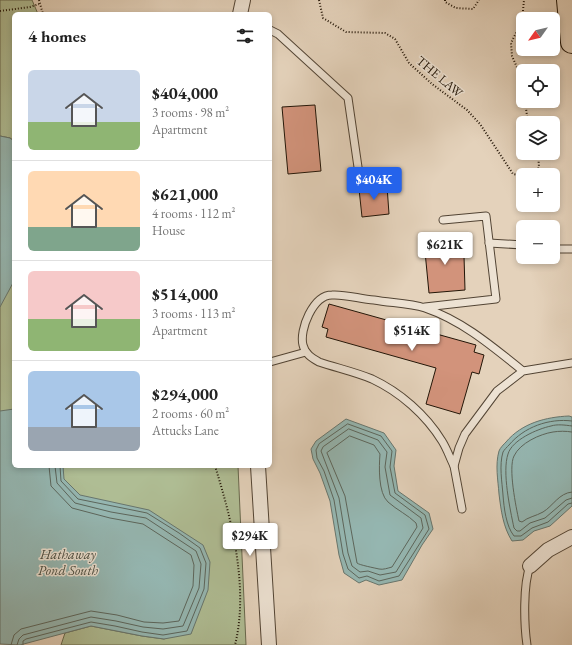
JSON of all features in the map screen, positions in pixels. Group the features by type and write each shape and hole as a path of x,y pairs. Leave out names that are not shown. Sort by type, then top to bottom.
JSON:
{"main road":[{"path":"568,0 572,42"}],"street":[{"path":"237,0 239,12"},
{"path":"240,12 243,0"},
{"path":"258,468 269,645"},
{"path":"530,566 548,550 572,537"}],"lane":[{"path":"272,31 278,34 348,98 359,174"},
{"path":"443,220 486,216 496,299 423,307 330,294 315,304 310,311 302,344 306,352 319,362 372,379 392,390 420,412 431,424 443,442 454,466 462,508"},
{"path":"489,242 516,244"},
{"path":"560,250 572,249"},
{"path":"423,307 451,319 470,330 488,342 523,372"},
{"path":"272,361 306,352"},
{"path":"454,466 465,434 496,391 523,372 572,363"},
{"path":"527,645 525,619 527,580 530,566"}],"path":[{"path":"39,0 42,12"},
{"name":"THE LAW","path":"319,0 323,18 346,32 385,33 395,39 409,63 432,84 467,110 480,124 513,174 516,175"},
{"path":"444,0 456,8 473,9 479,0"},
{"path":"516,65 512,56 511,43 522,21 524,0"},
{"path":"0,11 30,7 39,4"},
{"path":"216,468 232,525 239,571 239,628 235,645"}],"green space":[{"path":"0,0 32,0 37,12 12,12 12,140 0,136"},
{"path":"12,280 12,424 0,420 0,298"},
{"path":"42,468 238,468 246,645 61,645 65,633 91,626 164,639 176,634 108,513 40,474"}],"water":[{"path":"0,136 12,140 12,285 0,307"},
{"name":"Hathaway Pond South","path":"12,409 12,468 63,468 64,479 80,495 149,510 203,545 210,562 208,590 191,634 164,639 91,626 20,645 0,644 0,411"},
{"path":"569,416 572,417 572,506 550,526 534,531 523,540 512,541 504,524 500,500 497,467 500,450 512,435 535,422"},
{"path":"346,419 384,433 396,450 394,466 398,491 429,513 433,529 402,580 379,585 366,580 359,583 344,573 339,555 330,501 320,473 313,459 311,449 316,441"}],"building":[{"path":"315,105 321,171 288,174 282,107"},
{"path":"387,186 389,214 362,217 359,189"},
{"path":"460,239 461,256 464,256 465,290 429,293 424,241"},
{"path":"329,304 476,345 474,352 484,355 479,374 472,372 460,414 426,404 436,368 326,337 328,329 322,327"}]}
